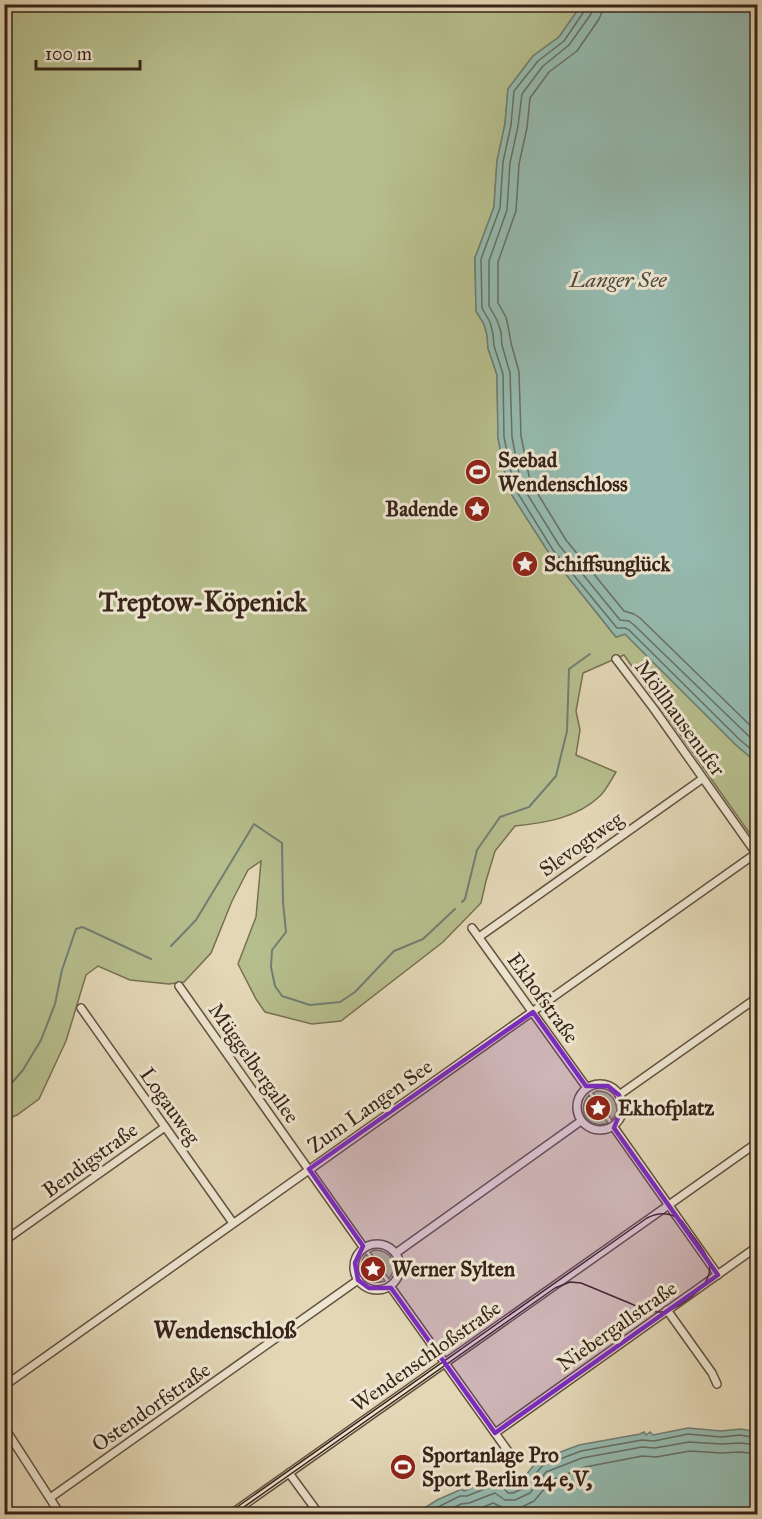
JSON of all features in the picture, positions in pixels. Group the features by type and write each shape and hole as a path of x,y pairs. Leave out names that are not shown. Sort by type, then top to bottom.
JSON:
{"street":[{"name":"Möllhausenufer","path":"616,658 756,855"},
{"name":"Slevogtweg","path":"479,937 702,779"},
{"name":"Zum Langen See","path":"4,1386 756,855"},
{"name":"Ekhofstraße","path":"472,928 587,1088"},
{"name":"Müggelbergallee","path":"179,986 364,1248"},
{"path":"619,1095 758,997"},
{"name":"Logauweg","path":"81,1008 233,1223"},
{"path":"594,1085 608,1086 619,1095 622,1108 618,1121 613,1126 600,1130 586,1126 578,1114 577,1107 578,1100 587,1088 594,1085"},
{"path":"396,1253 582,1121"},
{"path":"613,1126 718,1275"},
{"name":"Bendigstraße","path":"4,1241 165,1127"},
{"name":"Wendenschloßstraße","path":"231,1515 758,1142"},
{"path":"373,1244 383,1244 396,1253 400,1271 390,1286 376,1290 363,1285 358,1280 356,1257 364,1248 373,1244"},
{"name":"Niebergallstraße","path":"495,1433 758,1246"},
{"name":"Ostendorfstraße","path":"50,1498 358,1280"},
{"path":"390,1286 510,1454"},
{"path":"667,1310 717,1384"},
{"path":"4,1427 60,1515"},
{"path":"290,1473 319,1515"}],"highlighted area":[{"path":"533,1012 586,1086 608,1086 619,1095 622,1108 614,1128 718,1275 495,1433 391,1288 369,1288 358,1280 355,1263 363,1246 309,1169"}],"green space":[{"path":"4,5 582,5 559,37 533,56 508,89 505,124 497,161 494,207 475,258 476,311 484,324 488,348 497,375 498,438 508,489 549,553 616,637 625,634 757,763 757,844 624,655 583,673 576,711 580,730 576,755 616,772 604,791 581,810 571,814 549,821 515,826 495,851 481,903 443,942 341,1021 312,1024 265,1012 238,964 256,917 261,861 248,870 232,901 211,953 184,982 169,984 130,980 98,966 86,975 66,1041 39,1099 17,1115 5,1120"},
{"path":"605,1092 614,1099 617,1111 612,1120 593,1093"},
{"path":"589,1095 608,1123 595,1124 586,1118 583,1107"},
{"path":"374,1250 389,1255 392,1259 393,1269 389,1279 370,1252"},
{"path":"366,1254 385,1281 372,1281 364,1275 361,1265"}],"water":[{"name":"Langer See","path":"582,4 757,5 757,763 625,634 616,637 549,553 508,489 498,438 497,375 488,348 484,324 476,311 475,258 494,207 497,161 505,124 508,89 533,56 559,37"},
{"path":"688,1428 721,1431 741,1429 757,1432 757,1514 415,1514 437,1500 496,1477 502,1478 511,1488 520,1483 537,1461 579,1445 644,1432 646,1435 650,1432 653,1435"}],"waterway":[{"path":"462,902 465,899 477,850 500,817 529,807 556,776 567,731 569,669 590,654"},
{"path":"171,946 196,920 254,824 282,843 286,932 272,950 271,967 275,986 282,996 310,1005 340,1002 355,992 394,951 423,939 455,909"},
{"path":"4,1092 23,1070 41,1040 55,1004 62,970 76,929 82,927 151,959"}],"ferry route":[{"path":"533,1508 540,1514"}],"tram line":[{"path":"227,1514 647,1218 665,1214 678,1218 704,1252 710,1270 707,1280 687,1300 673,1309 662,1312 646,1310 581,1283 570,1282 555,1288 234,1514"}],"place":[{"name":"Seebad Wendenschloss","path":"478,472"},
{"name":"Badende","path":"477,509"},
{"name":"Schiffsunglück","path":"525,564"},
{"name":"Ekhofplatz","path":"598,1108"},
{"name":"Werner Sylten","path":"373,1269"},
{"name":"Sportanlage Pro Sport Berlin 24 e,V,","path":"403,1467"}],"district":[{"name":"Treptow-Köpenick","path":"203,602"},
{"name":"Wendenschloß","path":"225,1330"}]}
